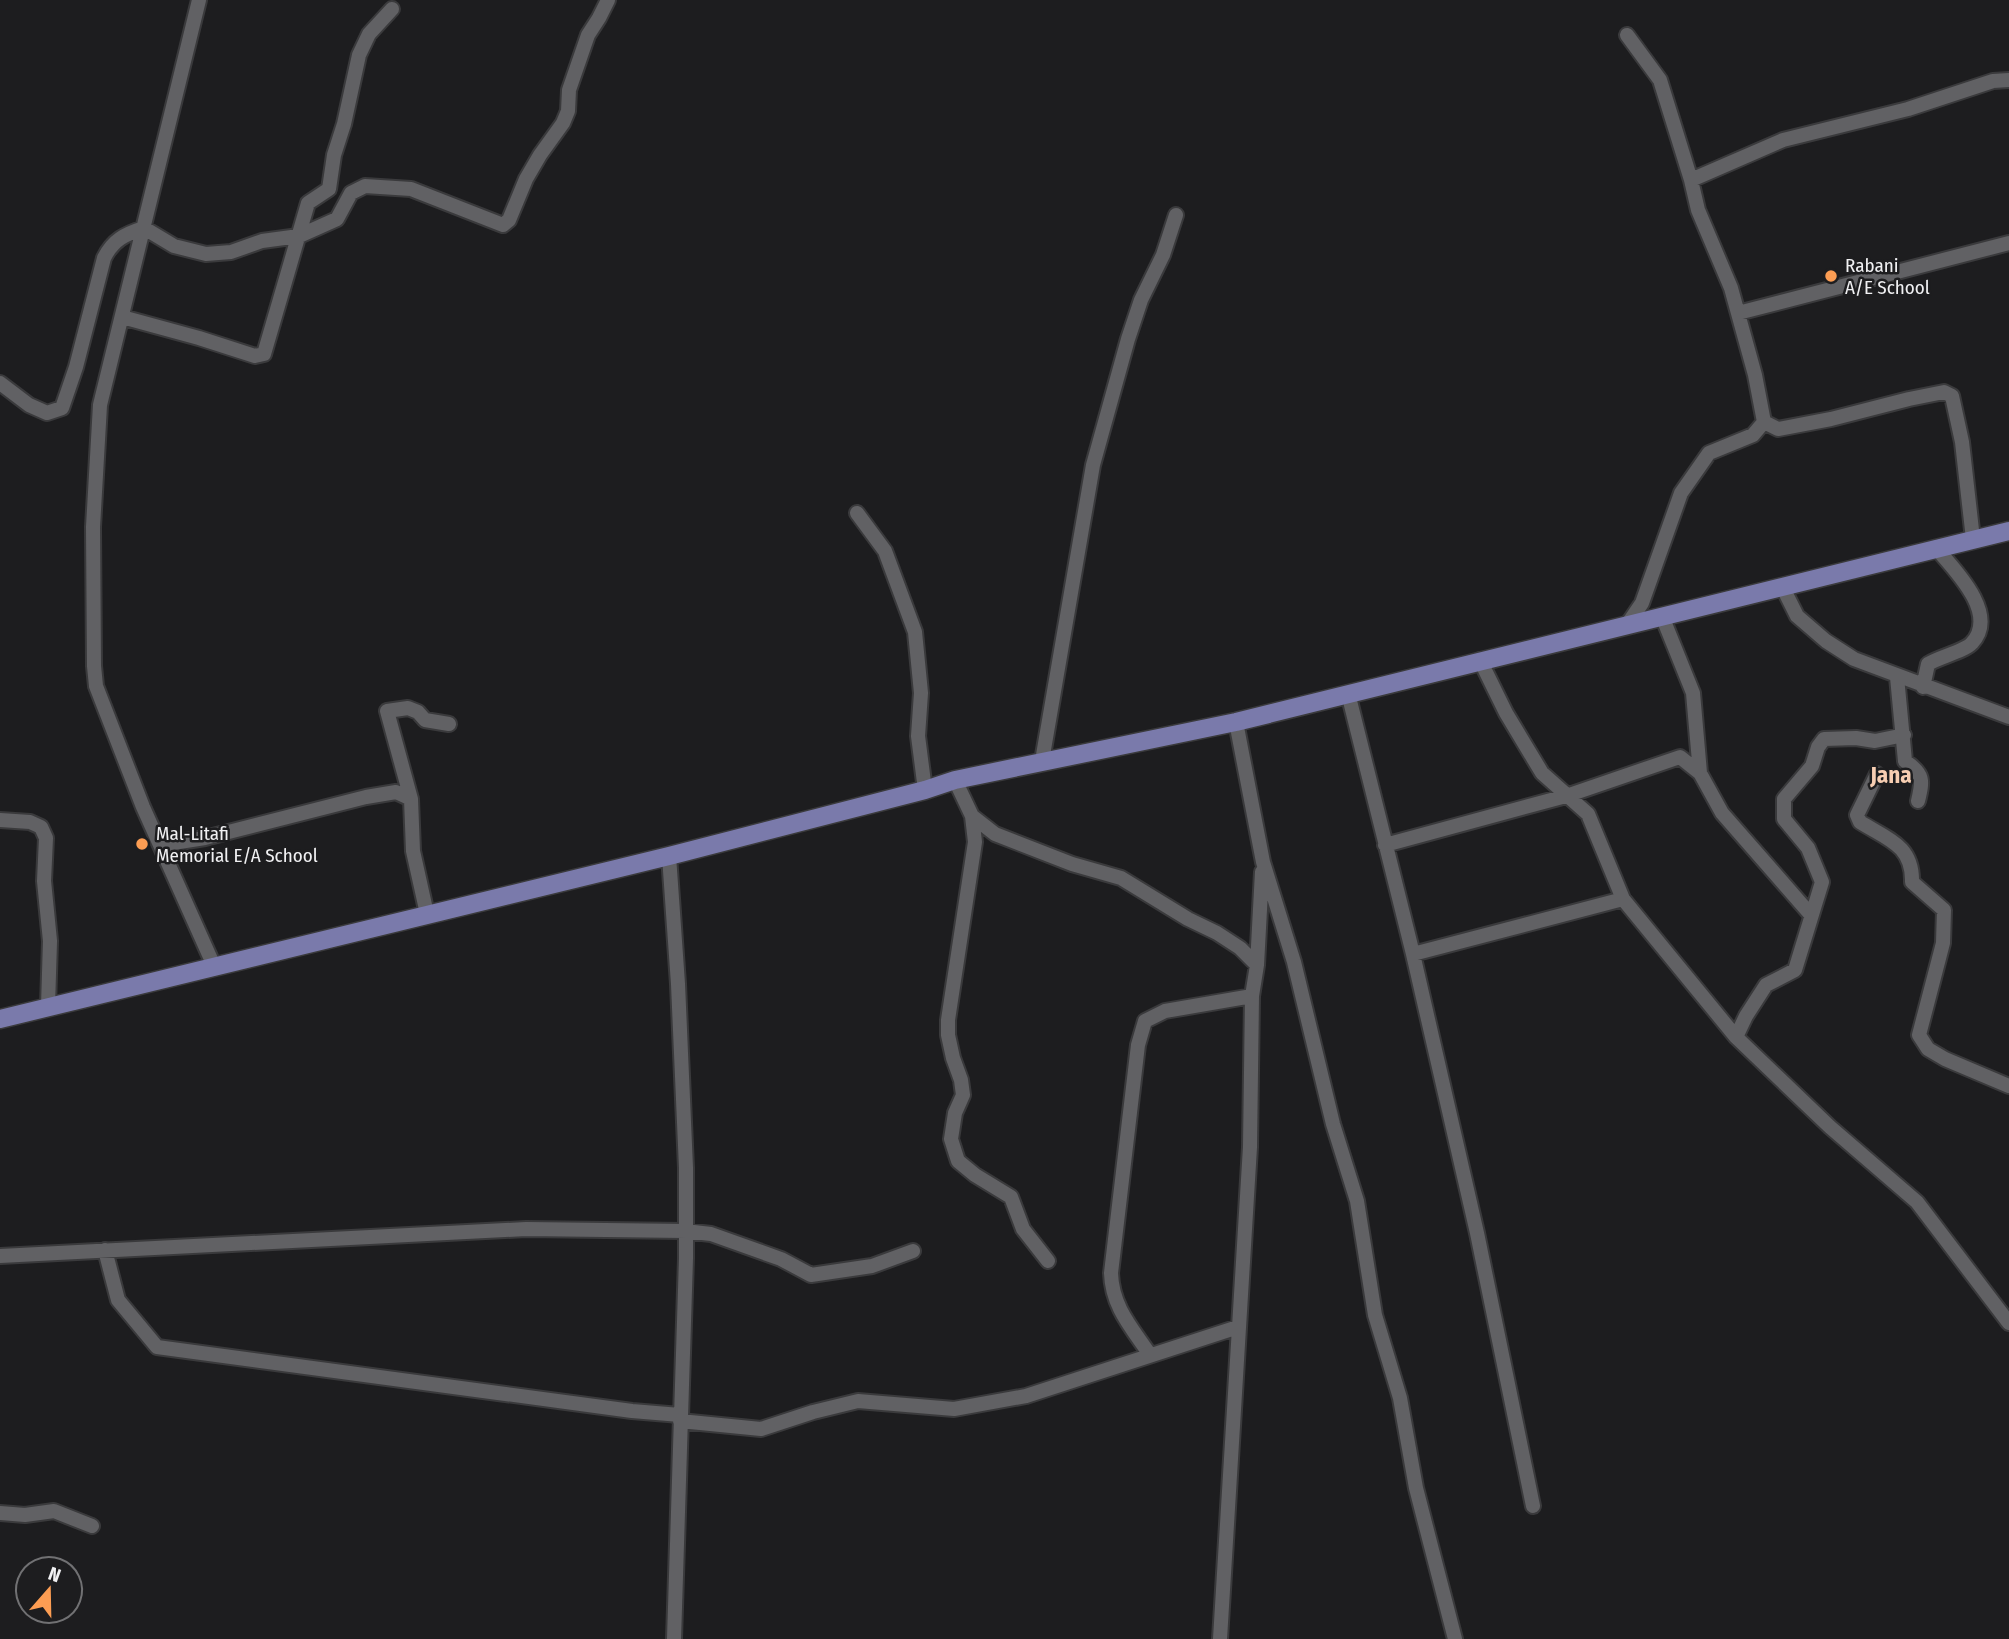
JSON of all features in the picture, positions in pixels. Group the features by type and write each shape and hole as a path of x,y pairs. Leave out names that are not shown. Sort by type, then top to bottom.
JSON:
{"main road":[{"path":"0,1019 669,856 955,780 1236,722 2009,531"}],"street":[{"path":"199,0 100,405 93,527 93,666 96,687 160,845 214,966"},
{"path":"144,228 174,246 206,254 231,252 262,241 299,236 337,219 351,193 365,186 411,189 503,225 509,220 526,179 540,155 563,123 568,111 569,90 588,35 608,0"},
{"path":"122,317 256,356 264,354 308,203 329,189 334,155 344,124 359,55 369,34 392,9"},
{"path":"1627,35 1660,80 1698,210 1731,288 1755,375 1764,422"},
{"path":"1691,180 1783,140 1908,109 1993,81 2009,80"},
{"path":"1042,761 1093,465 1132,326 1141,300 1163,255 1176,215"},
{"path":"0,383 29,405 47,413 62,408 76,367 104,258 110,246 124,235 144,228"},
{"path":"1738,313 2009,243"},
{"path":"1764,422 1778,429 1909,399 1944,393 1952,396 1962,442 1973,540"},
{"path":"1627,625 1642,603 1681,494 1709,453 1753,435 1764,422"},
{"path":"857,513 885,551 915,632 921,693 918,736 925,790"},
{"path":"1923,687 1928,664 1938,657 1971,645 1979,632 1981,611 1963,580 1936,548"},
{"path":"1782,586 1797,616 1826,641 1854,659 2009,718"},
{"path":"1662,616 1693,693 1700,774"},
{"path":"1480,660 1506,713 1542,772 1588,814 1623,899 1736,1037 1830,1127 1917,1202 2009,1323"},
{"path":"1897,677 1905,761 1918,770 1922,782 1918,802"},
{"path":"1348,694 1413,954 1477,1233 1533,1506"},
{"path":"428,914 413,851 411,799 387,711 408,708 418,712 425,720 449,724"},
{"path":"1236,722 1263,862 1294,962 1333,1124 1357,1201 1375,1315 1400,1398 1416,1488 1455,1639"},
{"path":"1736,1037 1766,985 1795,970 1822,882 1808,848 1784,819 1784,799 1812,766 1818,747 1824,739 1856,738 1875,741 1904,735"},
{"path":"1385,845 1566,796 1680,757 1700,774 1722,813 1811,915"},
{"path":"1877,774 1857,815 1860,822 1905,850 1912,870 1912,882 1944,910 1943,943 1919,1035 1928,1049 2009,1087"},
{"path":"955,780 972,816 975,842 948,1020 950,1047 963,1095 955,1113 951,1139 958,1161 1011,1197 1023,1229 1048,1261"},
{"path":"160,845 205,838 366,797 396,792 411,799"},
{"path":"972,816 995,834 1014,842 1072,864 1121,878 1188,919 1217,933 1240,948 1257,965"},
{"path":"0,820 30,822 41,827 46,838 43,857 50,941 48,1006"},
{"path":"669,856 685,1142 674,1639"},
{"path":"1220,1639 1250,1147 1252,996 1257,965 1263,862"},
{"path":"1413,954 1623,899"},
{"path":"1150,1355 1124,1318 1112,1292 1111,1273 1138,1045 1145,1021 1166,1011 1252,996"},
{"path":"0,1256 526,1229 685,1231 711,1234 781,1259 811,1275 839,1273 872,1266 913,1251"},
{"path":"105,1250 118,1300 157,1347 761,1429 858,1401 954,1409 1026,1396 1238,1327"},
{"path":"0,1513 25,1515 54,1511 92,1526"}],"place":[{"name":"Rabani A/E School","path":"1831,276"},
{"name":"Mal-Litafi Memorial E/A School","path":"142,844"}],"district":[{"name":"Jana","path":"1891,775"}]}
